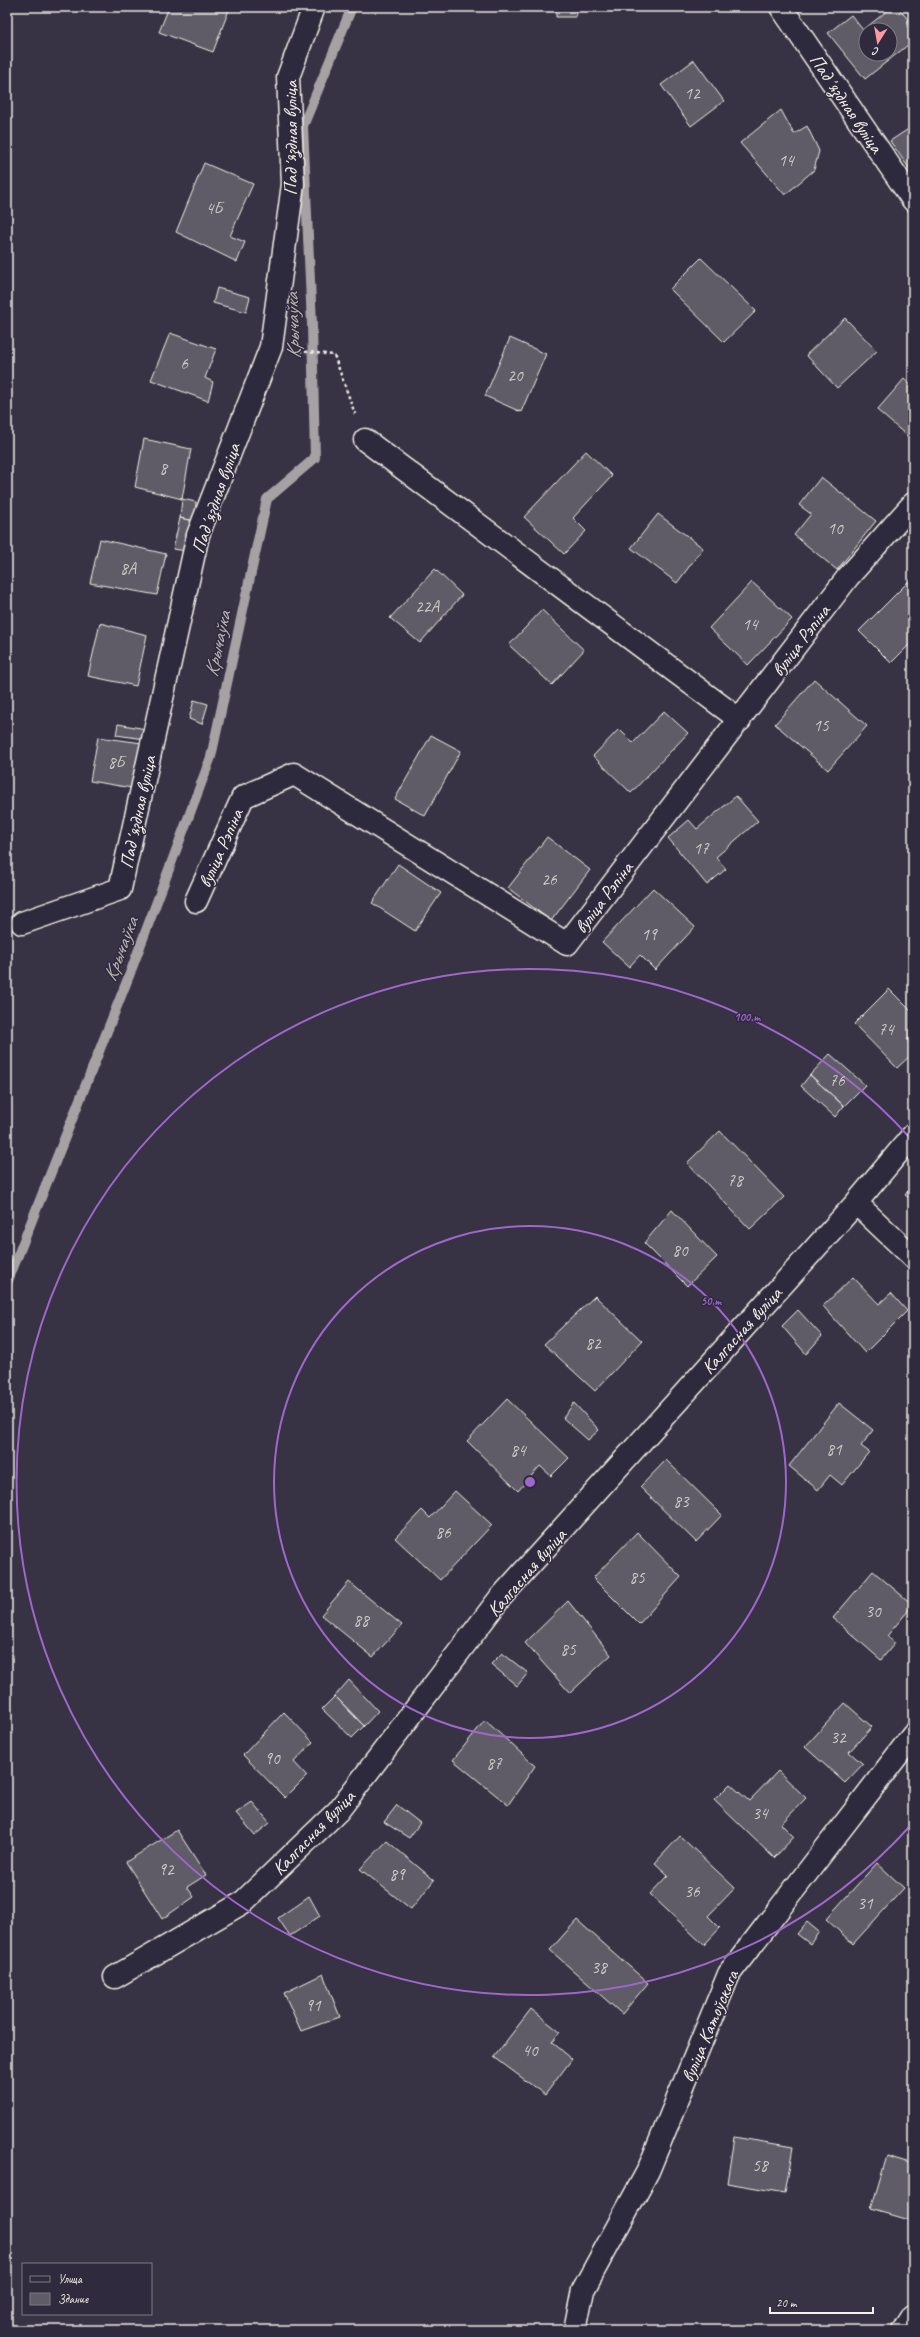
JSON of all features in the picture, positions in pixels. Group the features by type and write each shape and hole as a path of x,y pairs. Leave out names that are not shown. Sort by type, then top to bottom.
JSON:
{"street":[{"name":"Падʼяздная вуліца","path":"22,923 120,889 198,535 271,347 293,184 288,77 314,7"},
{"name":"Падʼяздная вуліца","path":"781,7 913,200"},
{"path":"365,440 740,720"},
{"name":"вуліца Рэпіна","path":"196,901 243,797 294,774 567,944 848,577 913,504"},
{"name":"Калгасная вуліца","path":"115,1977 242,1903 338,1811 500,1598 856,1202 913,1135"},
{"path":"856,1202 913,1257"},
{"name":"вуліца Катоўскага","path":"575,2330 583,2290 648,2171 728,1974 913,1735"},
{"path":"904,2330 913,2316"}],"path":[{"path":"271,347 334,355 365,440"},
{"path":"7,2325 53,2330"}],"building":[{"path":"169,7 230,7 213,52 159,32"},
{"path":"556,7 575,7 576,17 556,17"},
{"path":"892,7 898,7 913,26 913,41 898,53 898,22 873,22"},
{"path":"851,15 858,24 858,62 886,62 865,79 828,33"},
{"path":"694,60 724,101 691,126 661,85"},
{"path":"781,110 794,134 807,126 819,151 814,170 785,195 740,143"},
{"path":"913,126 913,174 890,141"},
{"path":"204,163 253,184 230,236 245,242 237,262 176,232"},
{"path":"701,258 756,311 724,342 670,289"},
{"path":"217,288 250,297 246,312 213,303"},
{"path":"845,318 877,351 837,388 806,355"},
{"path":"170,333 216,349 205,378 213,382 208,401 151,380"},
{"path":"510,338 546,354 521,412 485,396"},
{"path":"904,379 913,387 913,441 877,410"},
{"path":"144,439 191,449 182,499 135,487"},
{"path":"586,451 612,476 573,518 586,531 564,554 524,517"},
{"path":"821,477 876,521 837,570 794,535 811,514 799,505"},
{"path":"182,499 196,502 195,521 180,518"},
{"path":"658,514 703,548 677,583 631,548"},
{"path":"180,518 195,521 187,551 173,549"},
{"path":"100,539 166,554 157,595 90,583"},
{"path":"435,569 462,595 420,643 390,618"},
{"path":"911,579 913,641 891,663 859,631"},
{"path":"752,582 792,619 748,665 709,628"},
{"path":"542,610 584,650 552,685 509,645"},
{"path":"100,623 147,635 136,686 88,676"},
{"path":"814,679 867,726 828,770 775,724"},
{"path":"194,700 208,704 202,724 189,719"},
{"path":"664,711 688,733 631,793 593,756 619,729 633,743"},
{"path":"118,724 146,729 145,739 116,735"},
{"path":"431,735 461,751 425,816 395,799"},
{"path":"98,737 142,743 132,788 90,781"},
{"path":"736,796 758,821 716,857 726,869 707,885 668,838 689,820 697,829"},
{"path":"547,837 590,870 551,921 508,888"},
{"path":"398,864 441,893 415,931 372,903"},
{"path":"653,888 695,927 655,970 640,955 629,967 602,942"},
{"path":"889,989 913,1013 913,1034 907,1040 913,1046 913,1053 897,1068 854,1024"},
{"path":"830,1054 865,1085 844,1106 810,1075"},
{"path":"810,1075 844,1106 835,1117 801,1086"},
{"path":"720,1131 784,1197 750,1229 687,1163"},
{"path":"913,1184 913,1201 905,1195"},
{"path":"672,1210 717,1257 687,1286 644,1243"},
{"path":"853,1277 879,1304 891,1293 907,1311 865,1353 823,1306"},
{"path":"595,1296 642,1341 595,1391 544,1344"},
{"path":"798,1310 822,1336 806,1354 782,1326"},
{"path":"507,1399 569,1458 551,1476 540,1466 518,1491 467,1441"},
{"path":"574,1403 599,1430 588,1440 563,1418"},
{"path":"839,1403 873,1430 861,1446 869,1452 842,1485 830,1475 818,1490 789,1466"},
{"path":"666,1460 722,1515 696,1542 640,1487"},
{"path":"455,1491 492,1525 440,1580 395,1538 422,1510 430,1518"},
{"path":"637,1532 681,1577 639,1624 593,1578"},
{"path":"873,1571 913,1605 887,1636 895,1643 881,1660 833,1618"},
{"path":"349,1582 402,1625 373,1657 321,1615"},
{"path":"568,1601 611,1655 570,1693 525,1643"},
{"path":"502,1653 528,1673 517,1686 491,1664"},
{"path":"349,1680 378,1711 364,1726 335,1696"},
{"path":"335,1696 364,1726 352,1738 322,1709"},
{"path":"845,1703 872,1727 849,1752 863,1764 845,1783 805,1747"},
{"path":"284,1712 313,1742 294,1762 307,1776 285,1798 243,1755"},
{"path":"485,1720 535,1766 508,1805 453,1760"},
{"path":"778,1771 806,1798 781,1824 794,1837 774,1858 714,1800 730,1784 749,1801"},
{"path":"252,1802 270,1823 255,1835 236,1813"},
{"path":"397,1805 420,1823 409,1838 384,1822"},
{"path":"177,1830 206,1875 187,1887 194,1897 162,1919 126,1862"},
{"path":"680,1836 735,1888 708,1916 720,1928 704,1945 650,1894 668,1875 655,1863"},
{"path":"387,1841 434,1880 411,1909 360,1869"},
{"path":"877,1863 904,1888 853,1944 826,1919"},
{"path":"309,1896 320,1916 290,1936 278,1918"},
{"path":"577,1920 648,1983 622,2014 550,1950"},
{"path":"807,1922 819,1932 810,1944 797,1934"},
{"path":"323,1974 340,2017 301,2031 284,1993"},
{"path":"531,2009 560,2032 552,2042 572,2059 545,2095 494,2057"},
{"path":"734,2137 793,2147 785,2193 727,2183"},
{"path":"887,2156 913,2164 913,2221 871,2209"}],"waterway":[{"name":"Крычаўка","path":"7,1283 129,976 211,757 267,499 315,458 312,324 303,126 352,7"}]}
